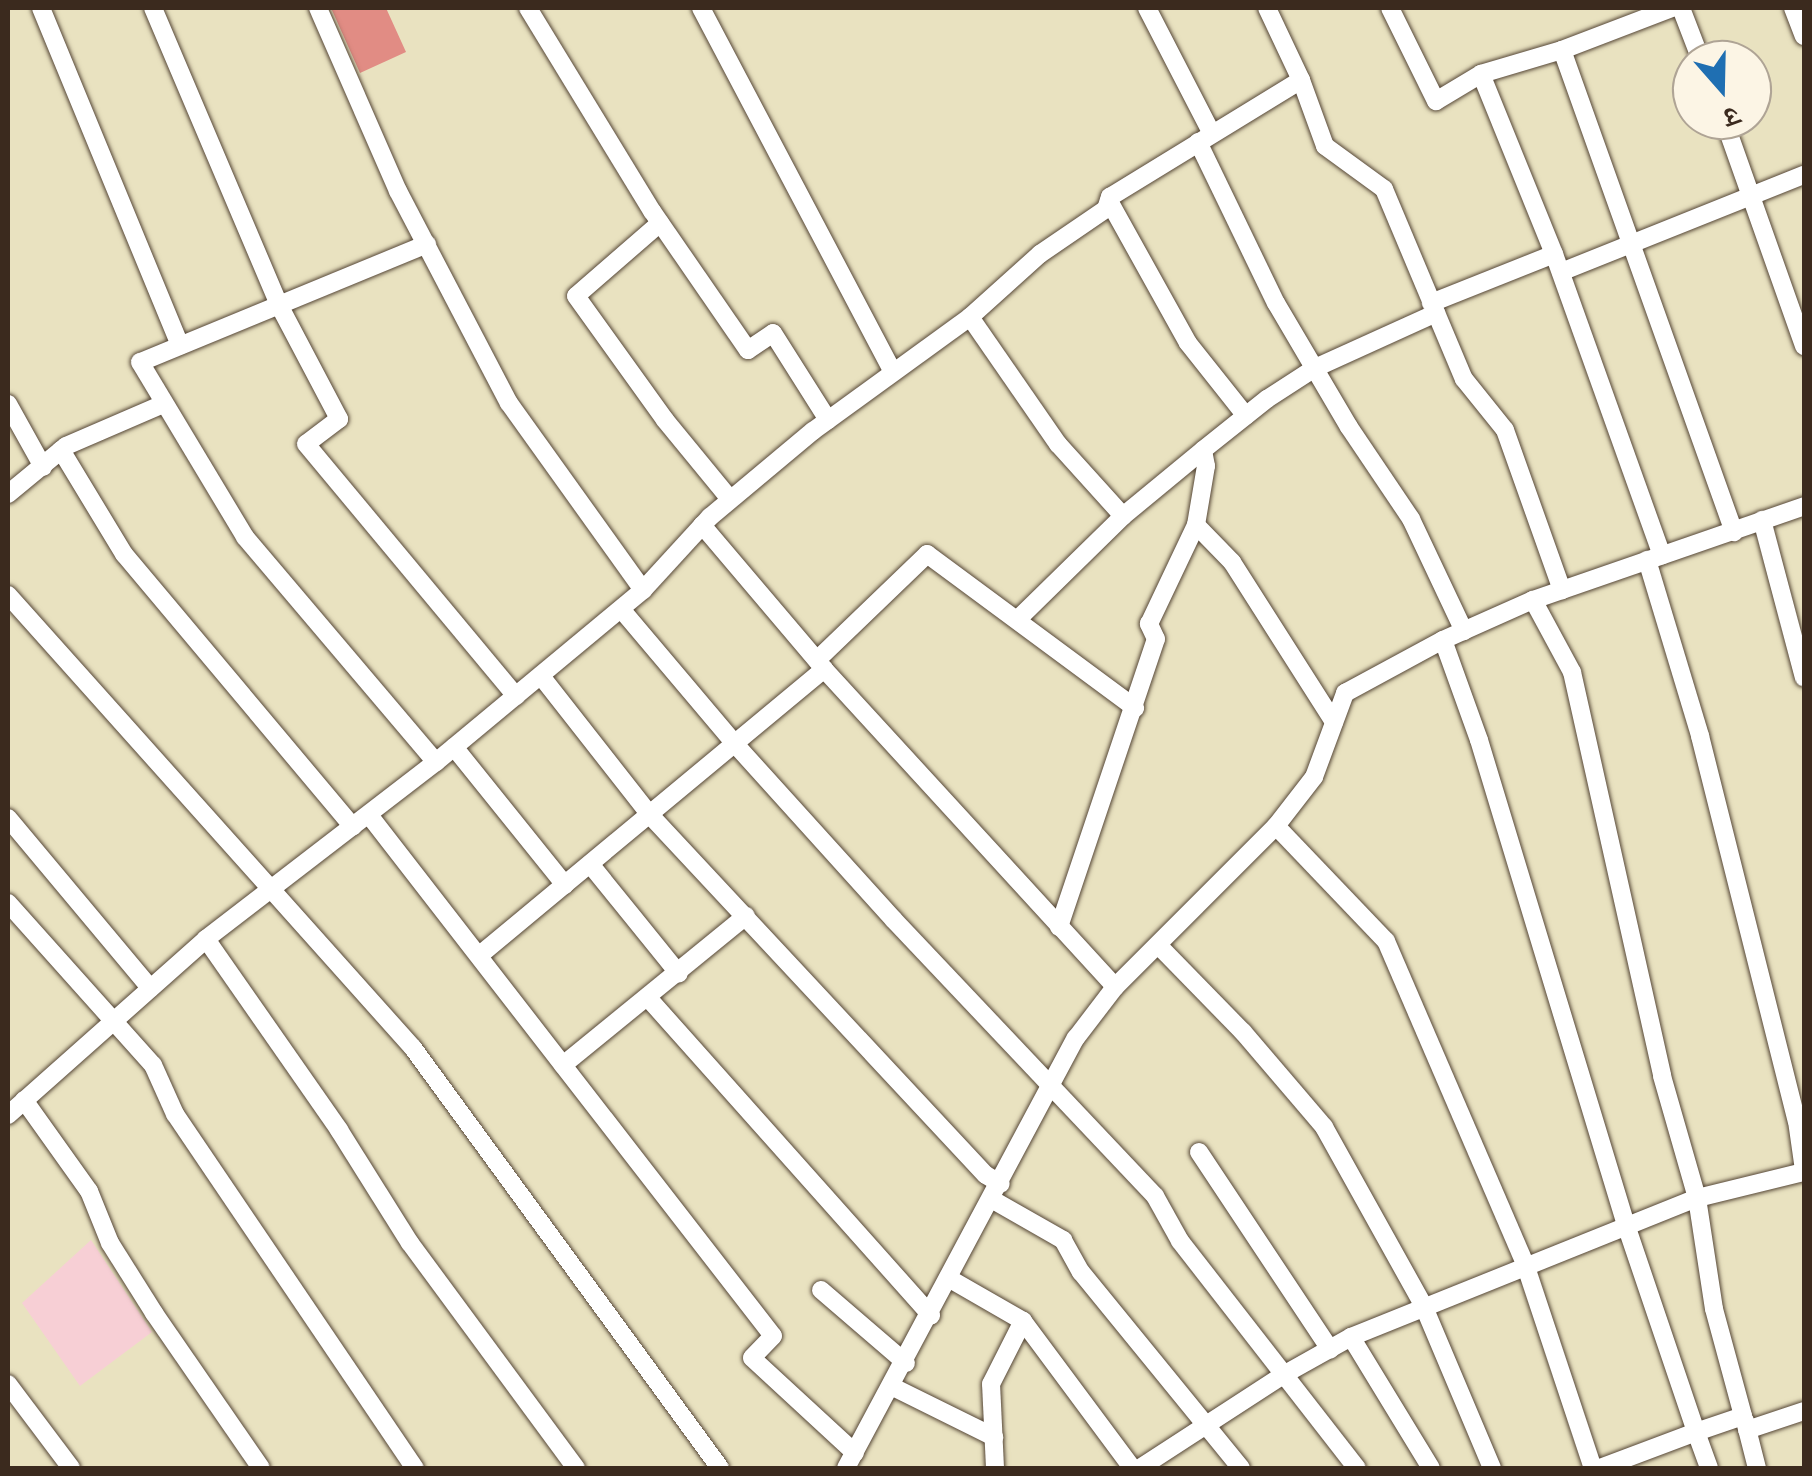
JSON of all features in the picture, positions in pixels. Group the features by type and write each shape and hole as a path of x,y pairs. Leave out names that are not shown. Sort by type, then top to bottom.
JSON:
{"street":[{"path":"41,8 180,346"},
{"path":"153,8 279,304 340,419 306,444 516,696"},
{"path":"318,8 398,191 509,403 643,590"},
{"path":"528,8 574,90 748,350 772,333 828,420"},
{"path":"701,8 892,372"},
{"path":"1147,8 1276,303 1411,519 1464,631"},
{"path":"1267,8 1301,80 1325,146 1384,189 1464,379 1506,430 1562,590"},
{"path":"1390,8 1436,102 1481,74 1562,50 1672,8"},
{"path":"1681,8 1693,40"},
{"path":"1793,8 1804,36"},
{"path":"1562,50 1734,532"},
{"path":"1140,1468 1285,1374 1351,1337 1697,1198 1804,1171 1800,1120 1654,557 1561,272 1481,74"},
{"path":"8,1115 206,939 436,762 621,609 730,499 828,420 970,317 1040,254 1106,209 1108,202 1204,137 1301,80"},
{"path":"1732,140 1804,346"},
{"path":"1561,272 1804,175"},
{"path":"1108,202 1188,342 1246,416"},
{"path":"660,223 576,296 665,420 730,499"},
{"path":"426,244 140,362 245,536 436,762"},
{"path":"1018,620 1123,516 1246,416 1315,368 1554,254"},
{"path":"970,317 1058,444 1123,516"},
{"path":"8,404 42,467"},
{"path":"8,494 61,450 163,404"},
{"path":"61,450 124,554 353,827"},
{"path":"1059,927 1156,639 1149,624 1196,525 1206,466 1204,450"},
{"path":"369,815 481,954 563,1066 774,1336 752,1358 851,1461 997,1192 1047,1085 1115,987 1276,826 1314,778 1345,693 1443,640 1534,600 1804,506"},
{"path":"1762,520 1804,678"},
{"path":"702,525 821,664 1115,987"},
{"path":"1196,525 1232,562 1334,722"},
{"path":"481,954 735,744 821,664 927,554 1135,708"},
{"path":"8,596 413,1048 720,1468"},
{"path":"1534,600 1572,672 1662,1076 1697,1198 1714,1309 1758,1468"},
{"path":"621,609 735,744 1047,1085 1155,1196 1180,1241 1357,1468"},
{"path":"1443,640 1479,740 1626,1225 1709,1468"},
{"path":"541,676 650,815 986,1175 997,1192 1063,1240 1081,1272 1241,1468"},
{"path":"454,747 565,885"},
{"path":"8,818 150,988"},
{"path":"1276,826 1386,941 1525,1264 1597,1468 1696,1432 1804,1412"},
{"path":"590,864 679,974"},
{"path":"8,904 152,1065 175,1114 415,1468"},
{"path":"563,1066 746,916"},
{"path":"206,939 339,1130 410,1243 576,1468"},
{"path":"1158,945 1243,1032 1324,1128 1424,1307 1492,1468"},
{"path":"649,999 931,1315"},
{"path":"24,1100 88,1191 110,1244 154,1314 261,1468"},
{"path":"1199,1152 1330,1348"},
{"path":"950,1280 1023,1321 1132,1468"},
{"path":"821,1290 906,1362"},
{"path":"996,1468 991,1384 1023,1321"},
{"path":"1351,1337 1431,1468"},
{"path":"8,1384 71,1468"},
{"path":"893,1387 994,1437"}],"shaded area":[{"path":"91,1240 152,1332 80,1386 22,1303"}],"building":[{"path":"331,8 386,8 406,52 360,73"}]}
